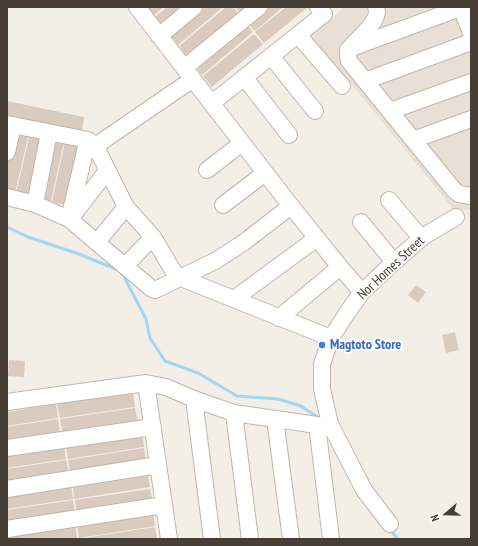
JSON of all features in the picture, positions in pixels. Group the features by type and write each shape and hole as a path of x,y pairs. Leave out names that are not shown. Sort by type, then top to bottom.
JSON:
{"street":[{"path":"137,7 291,206 362,292"},
{"path":"159,36 194,7"},
{"path":"69,219 89,147 189,73 258,7"},
{"path":"212,103 324,14 318,7"},
{"path":"376,7 378,11 376,20 347,53 350,61 454,190 459,194 471,196"},
{"path":"349,49 462,7 471,33"},
{"path":"298,35 342,86"},
{"path":"365,81 471,42"},
{"path":"271,56 316,111"},
{"path":"244,78 289,134"},
{"path":"390,111 471,82"},
{"path":"413,140 471,119"},
{"path":"7,152 10,125 49,133 89,147 107,171 126,207 153,237 179,279 234,299 278,318 331,338"},
{"path":"35,204 49,133"},
{"path":"207,170 242,143"},
{"path":"69,219 107,171"},
{"path":"223,205 265,173"},
{"path":"7,197 35,204 69,219 154,290 215,260 243,243 291,206"},
{"path":"389,200 422,238"},
{"path":"97,242 126,207"},
{"name":"Nor Homes Street","path":"390,524 364,490 323,424 322,364 331,338 347,312 362,292 422,238 456,216"},
{"path":"360,222 394,262"},
{"path":"125,266 153,237"},
{"path":"234,299 317,238"},
{"path":"278,318 340,267"},
{"path":"7,402 146,383 166,387 194,399 234,413 275,420 323,424 331,539"},
{"path":"146,383 169,539"},
{"path":"194,399 212,539"},
{"path":"234,413 250,539"},
{"path":"275,420 291,539"},
{"path":"7,448 153,426"},
{"path":"7,489 158,465"},
{"path":"7,529 164,504"}],"shaded area":[{"path":"345,7 471,7 471,210 453,209 354,87 310,37"}],"building":[{"path":"147,7 164,7 154,15"},
{"path":"167,7 188,7 164,27 155,17"},
{"path":"202,7 223,7 178,45 169,34"},
{"path":"226,7 233,7 239,14 187,57 179,46"},
{"path":"235,7 247,7 240,13"},
{"path":"262,7 283,7 255,31 246,21"},
{"path":"286,7 308,7 264,43 255,32"},
{"path":"245,22 253,32 202,75 193,64"},
{"path":"254,34 263,44 212,87 203,76"},
{"path":"7,101 84,117 82,131 7,116"},
{"path":"15,130 29,133 15,193 7,191 7,163"},
{"path":"30,134 43,137 30,197 16,193"},
{"path":"51,139 64,142 51,201 37,198"},
{"path":"65,142 79,146 66,205 52,202"},
{"path":"416,285 426,292 418,303 408,295"},
{"path":"455,332 459,350 446,353 442,335"},
{"path":"9,360 25,361 24,377 8,376"},
{"path":"133,393 135,407 60,418 57,404"},
{"path":"56,404 58,418 7,426 7,412"},
{"path":"135,408 138,422 62,433 60,419"},
{"path":"58,419 60,433 7,441 7,427"},
{"path":"142,433 144,447 68,459 66,445"},
{"path":"64,445 66,459 7,468 7,454"},
{"path":"144,448 146,462 70,474 68,460"},
{"path":"66,460 69,474 7,483 7,469"},
{"path":"148,474 150,487 74,499 73,485"},
{"path":"71,485 73,499 7,509 7,495"},
{"path":"150,489 153,502 77,514 75,500"},
{"path":"73,500 75,514 7,524 7,510"},
{"path":"153,512 155,526 79,538 77,524"},
{"path":"75,524 77,538 7,539 7,534"},
{"path":"155,527 157,539 84,539 84,538"}],"waterway":[{"path":"7,227 28,237 76,253 121,271 146,319 150,338 165,361 198,373 237,396 278,399 301,406 320,420"},
{"path":"389,529 398,539"}],"place":[{"name":"Magtoto Store","path":"322,345"}]}
